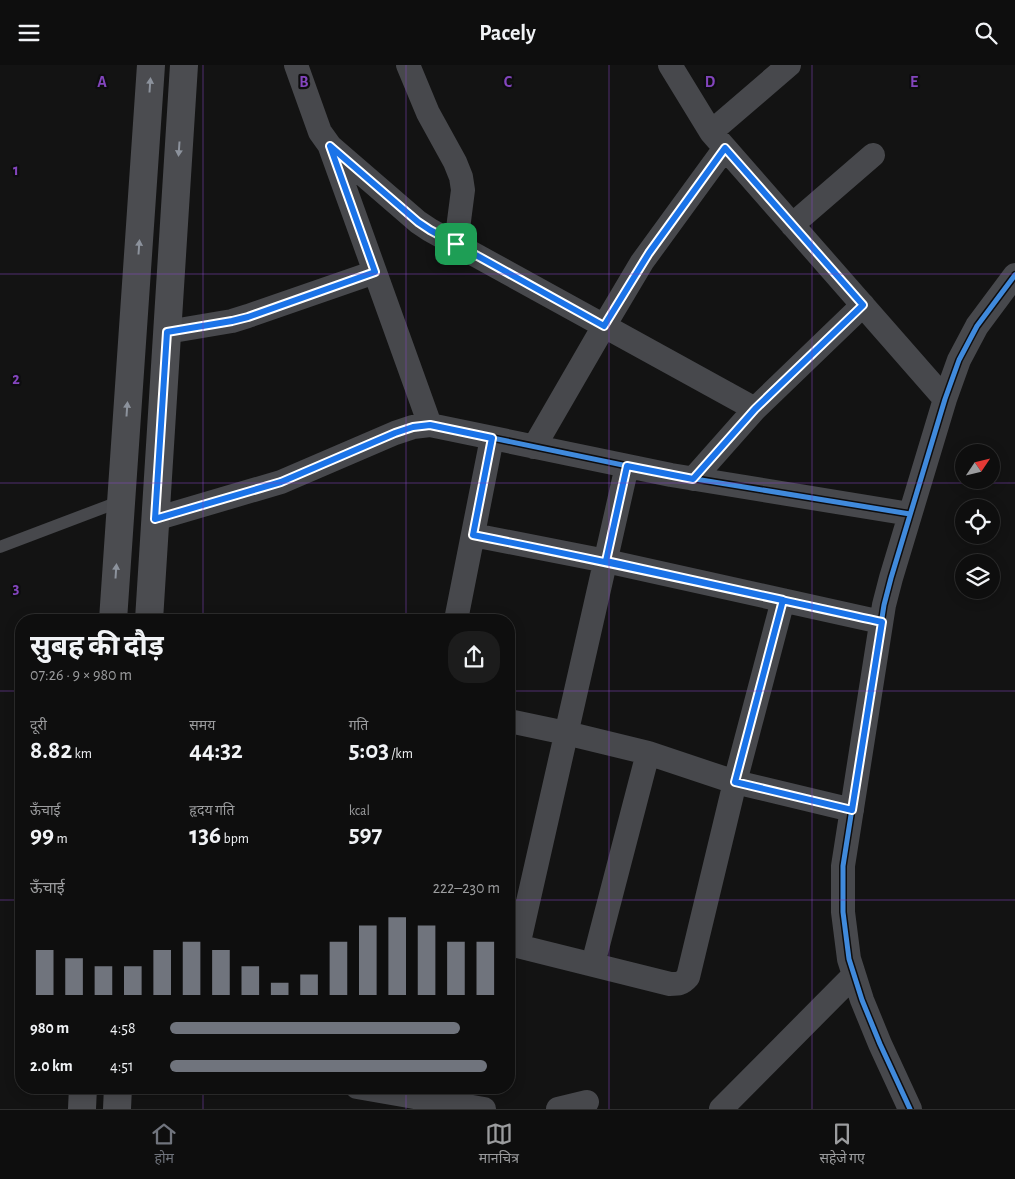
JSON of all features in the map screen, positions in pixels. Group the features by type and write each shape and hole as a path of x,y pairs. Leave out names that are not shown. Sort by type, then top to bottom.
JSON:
{"main road":[{"path":"113,614 151,65"},
{"path":"149,614 184,65"},
{"path":"82,1109 83,1094"},
{"path":"117,1109 118,1094"}],"street":[{"path":"296,65 320,132 330,146 418,222 755,409"},
{"path":"408,65 428,113 455,162 461,177 463,191 456,244"},
{"path":"670,65 718,140 946,399"},
{"path":"534,447 604,326 718,140 790,65"},
{"path":"330,146 430,425"},
{"path":"792,225 873,155"},
{"path":"167,332 248,317 375,272"},
{"path":"910,1109 862,1000 849,959 843,913 844,866 884,605 891,578 959,360 977,326 1015,275"},
{"path":"693,479 755,409 863,305"},
{"path":"155,519 281,482 395,433 413,427 430,425 693,479 910,514"},
{"path":"457,614 492,438"},
{"path":"515,937 566,733 627,466"},
{"path":"473,535 606,561 882,622"},
{"path":"515,946 670,983 684,982 688,977 735,782 783,600"},
{"path":"515,722 648,753 735,782 852,810"},
{"path":"593,965 648,753"},
{"path":"721,1109 854,975"},
{"path":"397,1094 484,1109"},
{"path":"558,1109 587,1102"}],"lane":[{"path":"0,547 121,501"}],"cycle path":[{"path":"910,1109 862,1000 849,959 843,912 843,866 884,605 891,578 945,399 959,360 977,326 1015,275"},
{"path":"155,519 281,482 395,433 413,427 430,425 671,475 910,514"}],"route":[{"path":"456,244 418,222 330,146 375,272 248,317 167,332 155,519 281,482 413,427 430,425 492,438 473,535 606,561 724,587 882,622 852,810 735,782 783,600 606,561 627,466 693,479 755,409 863,305 725,148 649,253 604,326 456,244"}]}
